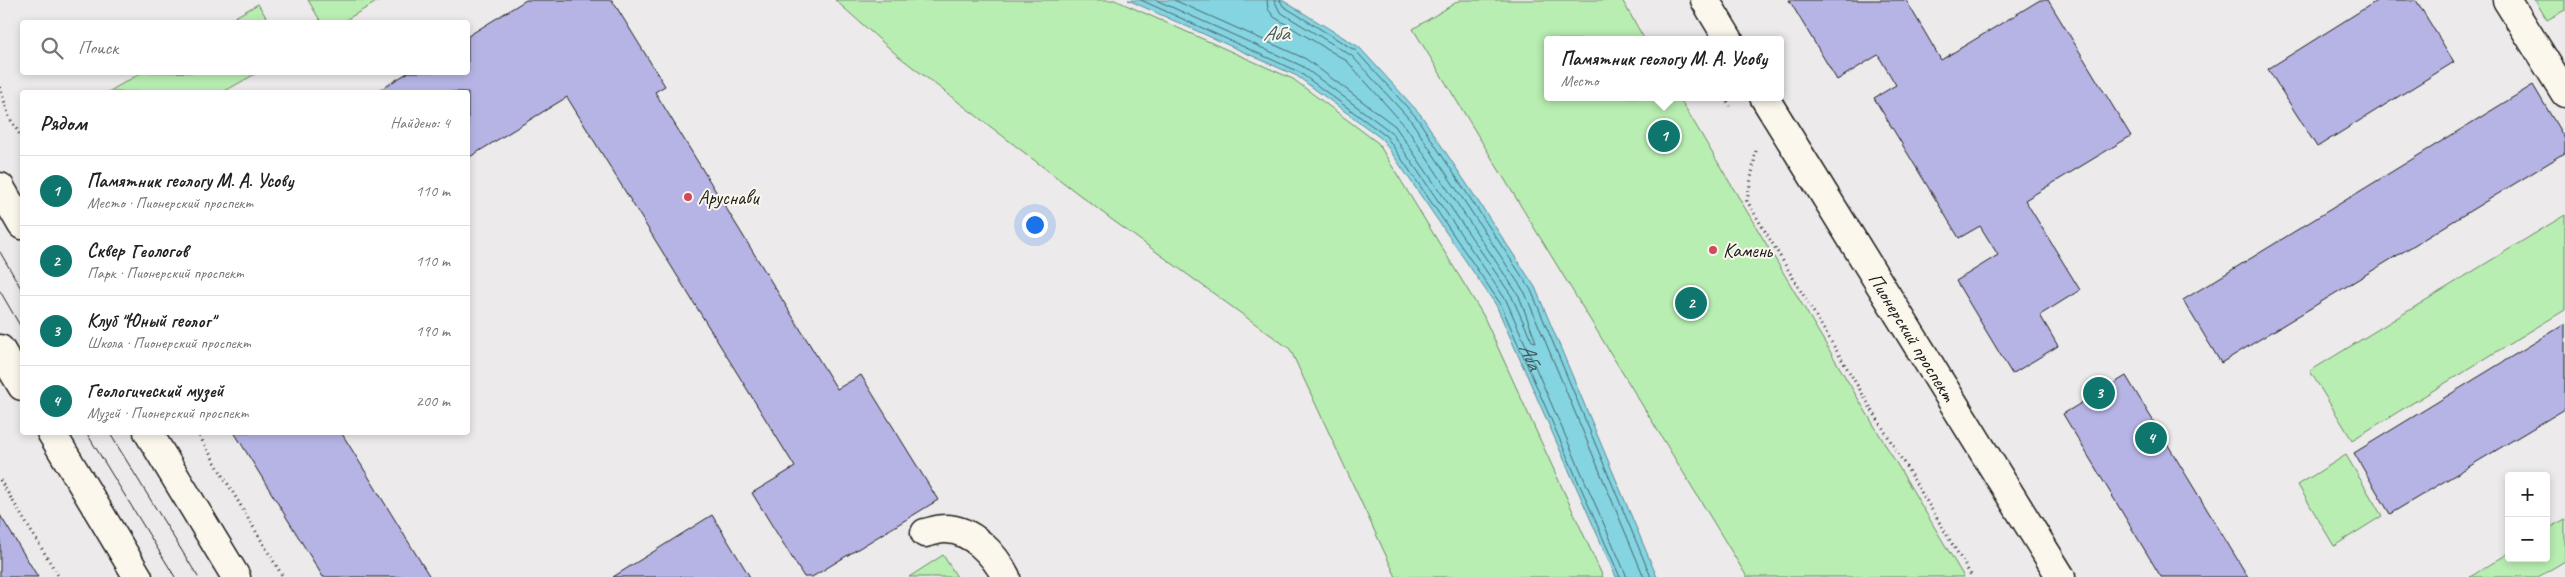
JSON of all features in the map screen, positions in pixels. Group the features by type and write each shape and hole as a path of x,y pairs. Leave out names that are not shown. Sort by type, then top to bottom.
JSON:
{"street":[{"path":"1705,0 1727,36"},
{"path":"2507,0 2565,93"},
{"name":"Пионерский проспект","path":"1766,101 2061,577"},
{"path":"0,187 20,222"},
{"path":"0,349 20,383"},
{"path":"52,435 138,577"},
{"path":"150,435 236,577"},
{"path":"924,533 944,529 959,532 983,546 994,557 1006,577"}],"path":[{"path":"0,87 10,117 20,134"},
{"path":"1727,101 1734,112"},
{"path":"1751,143 1756,150 1747,201 1972,577"},
{"path":"199,435 283,577"},
{"path":"0,480 59,577"}],"green space":[{"path":"308,0 380,0 345,20 320,20"},
{"path":"835,0 1115,0 1293,79 1378,143 1483,315 1603,577 1396,577 1290,349 1111,219 897,55"},
{"path":"1460,0 1622,0 1643,36 1544,36 1544,101 1681,101 1964,577 1747,577 1413,29"},
{"path":"2535,0 2565,0 2565,10 2547,20"},
{"path":"258,4 268,20 230,20"},
{"path":"138,75 253,75 227,90 111,90"},
{"path":"2565,215 2565,310 2352,440 2310,371"},
{"path":"2346,455 2382,516 2334,546 2298,485"},
{"path":"2565,519 2565,561 2538,577 2470,577 2505,555 2505,562 2550,562 2550,528"},
{"path":"943,555 957,577 909,577"}],"water":[{"name":"Аба","path":"1128,0 1282,0 1359,47 1421,115 1535,287 1657,577 1616,577 1496,305 1382,139 1297,76"}],"building":[{"path":"526,0 612,0 665,86 655,92 837,389 861,375 938,500 812,577 804,577 752,493 795,467 567,97 470,157 470,90 379,90 404,75 470,75 470,35"},
{"path":"1789,0 1906,0 1941,60 2040,0 2048,0 2131,136 2025,200 2080,290 2040,315 2058,346 2012,374 1956,281 1998,255 1980,226 1959,238 1874,98 1896,85 1878,55 1837,80"},
{"path":"2378,0 2416,0 2454,62 2317,147 2268,69"},
{"path":"2533,85 2565,139 2565,153 2221,363 2183,300"},
{"path":"2565,324 2565,409 2390,514 2354,453"},
{"path":"2126,376 2248,577 2161,577 2063,414"},
{"path":"236,435 343,435 430,577 323,577"},
{"path":"0,515 38,577 0,577"},
{"path":"712,515 750,577 613,577"}],"tram line":[{"path":"0,252 20,287"},
{"path":"0,291 20,326"},
{"path":"88,435 175,577"},
{"path":"111,435 198,577"}],"place":[{"name":"Памятник геологу М. А. Усову","path":"1664,136"},
{"name":"Аруснави","path":"688,197"},
{"name":"Камень","path":"1713,250"},
{"name":"Сквер Геологов","path":"1691,303"},
{"name":"Клуб \"Юный геолог\"","path":"2099,393"},
{"name":"Геологический музей","path":"2151,438"}]}
